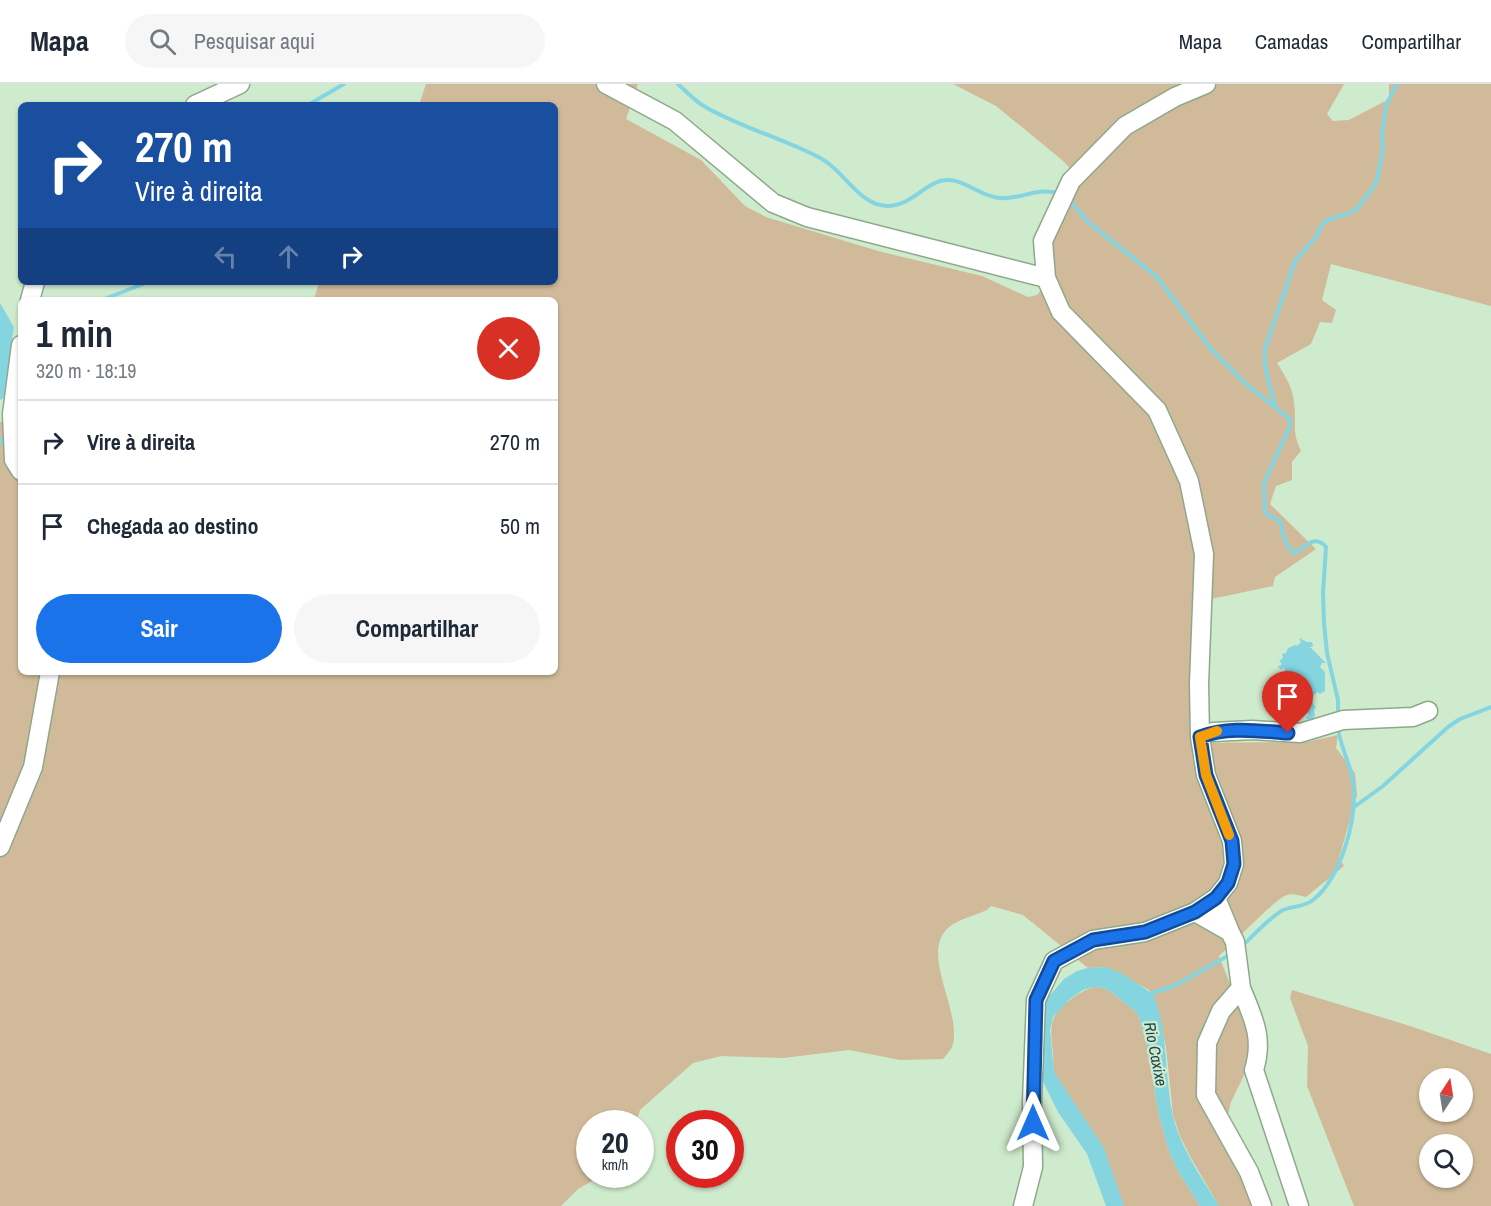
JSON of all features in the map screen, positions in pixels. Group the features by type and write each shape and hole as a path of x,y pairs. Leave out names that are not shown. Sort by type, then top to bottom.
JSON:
{"street":[{"path":"201,102 240,84"},
{"path":"606,84 675,122 773,202 807,217 1046,278"},
{"path":"1023,1206 1033,1167 1032,1102 1036,1000 1054,961 1093,940 1145,932 1195,912 1216,898 1228,883 1234,864 1232,841 1206,775 1199,684 1204,554 1189,481 1157,410 1061,312 1046,278 1043,241 1071,181 1125,126 1175,97 1206,84"},
{"path":"18,359 6,414 14,460 18,466"},
{"path":"0,847 33,767 49,675"},
{"path":"1204,731 1252,730 1300,733 1336,721 1413,717 1428,711"},
{"path":"1216,898 1234,944 1240,988 1257,1026 1259,1054 1254,1070 1299,1206"},
{"path":"1195,912 1234,944"},
{"path":"1240,988 1221,1011 1208,1043 1206,1095 1249,1172 1262,1206"}],"shaded area":[{"path":"426,84 638,84 626,119 701,160 745,206 766,217 878,251 982,276 1028,297 1037,295 1041,290 1045,256 1072,170 996,106 953,84 1344,84 1327,114 1333,121 1349,120 1389,99 1389,84 1491,84 1491,306 1331,264 1322,300 1336,310 1332,323 1320,322 1311,344 1277,363 1292,392 1295,432 1301,451 1292,462 1292,480 1276,486 1270,504 1316,549 1275,577 1273,586 1197,602 1193,743 1306,742 1338,735 1336,748 1355,773 1357,795 1339,858 1344,866 1306,897 1291,894 1282,898 1219,956 1245,1022 1255,1061 1244,1075 1231,1102 1227,1119 1268,1206 1219,1206 1191,1158 1173,1115 1166,1047 1155,999 1149,990 1105,967 1088,968 1023,915 991,906 987,910 953,924 941,938 938,951 939,966 954,1030 952,1046 943,1059 900,1060 849,1050 783,1058 721,1056 693,1063 640,1110 576,1110 576,1188 580,1188 561,1206 0,1206 0,422 18,419 18,675 558,675 558,297 315,297 318,285 558,285 558,102 420,102"},
{"path":"1094,987 1110,991 1139,1017 1147,1046 1159,1116 1169,1151 1178,1171 1200,1206 1124,1206 1090,1130 1055,1075 1051,1036 1054,1017 1070,1000"},
{"path":"1292,990 1407,1025 1491,1054 1491,1206 1354,1206 1307,1086 1308,1046 1290,998"}],"water":[{"path":"0,303 14,327 4,398 0,400"},
{"path":"1299,638 1312,642 1313,646 1310,647 1326,663 1322,663 1320,667 1325,672 1325,691 1320,694 1317,692 1311,699 1316,708 1312,720 1308,719 1307,722 1306,717 1309,715 1306,712 1297,715 1294,723 1289,723 1283,717 1282,720 1281,700 1278,698 1274,702 1270,701 1269,697 1275,694 1276,685 1282,686 1280,682 1283,681 1285,668 1280,669 1278,666 1281,665 1279,662 1283,657 1282,654 1286,653 1288,648 1297,646 1301,642"},
{"name":"Rio Caxixe","path":"1105,967 1121,973 1153,994 1162,1023 1173,1116 1181,1140 1219,1206 1200,1206 1178,1171 1169,1151 1159,1116 1147,1046 1139,1017 1110,991 1094,987 1083,990 1070,999 1053,1017 1050,1030 1054,1072 1104,1148 1124,1206 1106,1206 1087,1154 1058,1112 1045,1086 1038,1066 1044,1002 1064,979 1077,971"}],"waterway":[{"path":"313,102 344,84"},
{"path":"678,84 699,103 717,113 822,159 838,171 860,194 877,204 887,206 902,203 933,184 948,180 963,183 992,197 1000,198 1035,192 1058,193"},
{"path":"1275,405 1266,370 1265,349 1295,261 1315,238 1323,223 1357,209 1376,183 1383,151 1382,135 1386,105 1397,84"},
{"path":"1071,202 1087,221 1157,277 1210,348 1247,385 1290,419 1290,426 1264,483 1265,513 1280,521 1286,543 1295,553 1314,541 1326,547 1324,623 1327,653 1338,700 1338,715"},
{"path":"110,297 140,285"},
{"path":"0,443 4,438"},
{"path":"1354,807 1383,786 1448,727 1460,719 1491,707"},
{"path":"1242,946 1278,913 1313,900 1323,890 1339,863 1350,830 1354,797 1352,776 1340,741 1338,726"},
{"path":"1149,994 1174,986 1231,954"}],"slow traffic":[{"path":"1217,731 1200,737 1206,775 1229,835"}],"route":[{"path":"1033,1123 1036,1000 1054,961 1093,940 1145,932 1195,912 1216,898 1228,883 1234,864 1232,841 1206,775 1200,737 1226,730 1288,733"}]}
